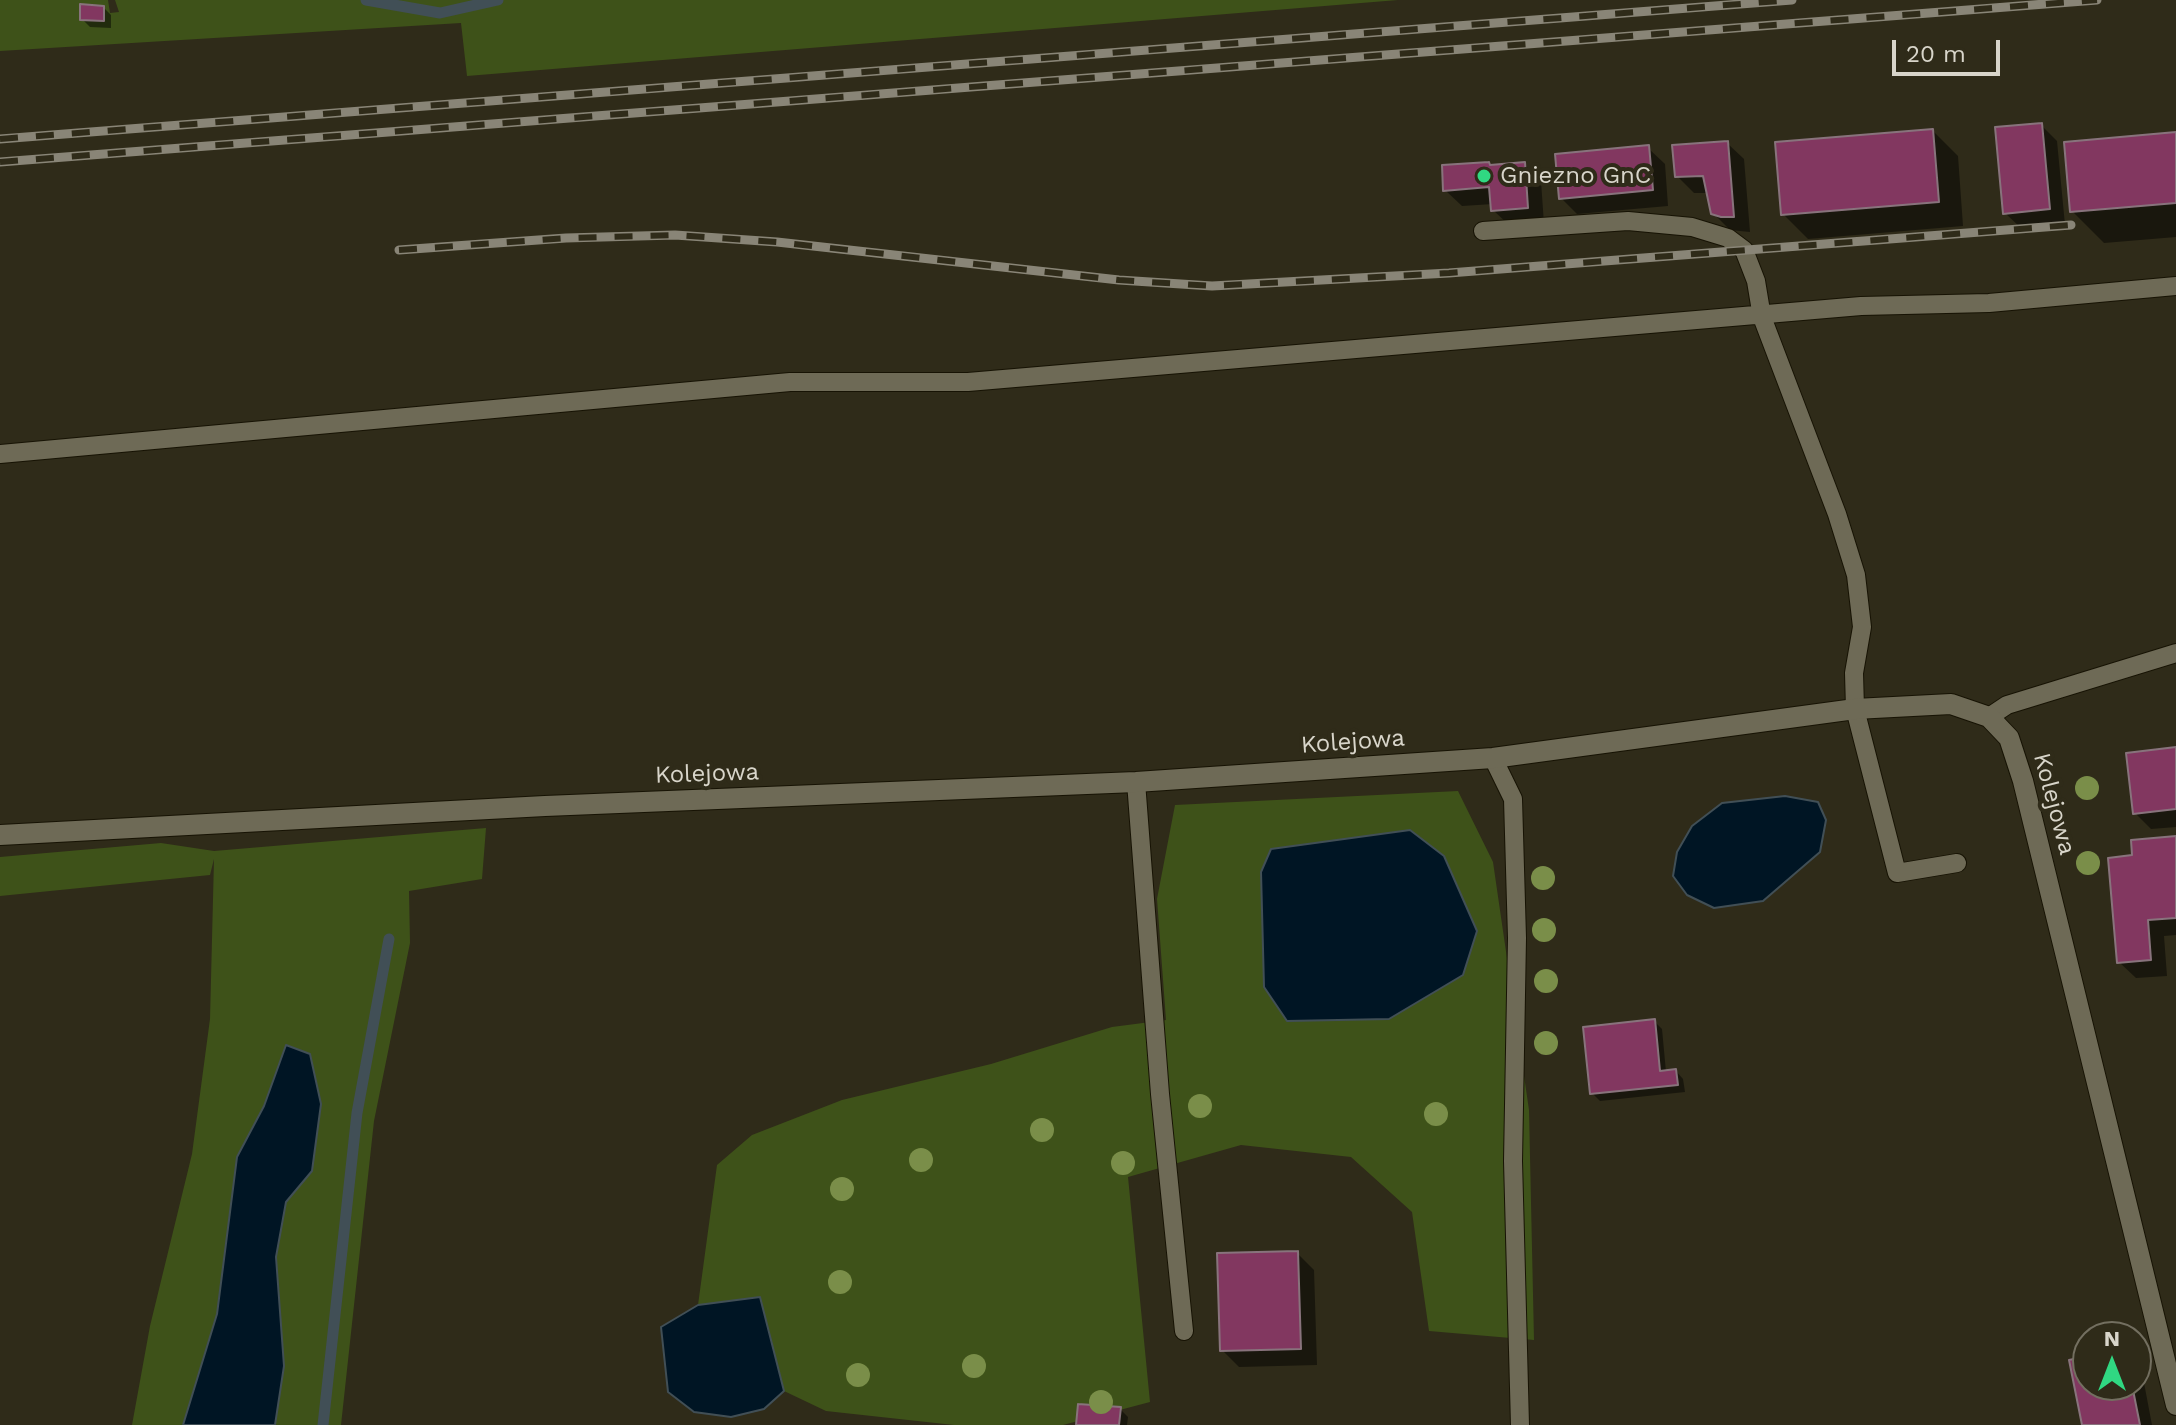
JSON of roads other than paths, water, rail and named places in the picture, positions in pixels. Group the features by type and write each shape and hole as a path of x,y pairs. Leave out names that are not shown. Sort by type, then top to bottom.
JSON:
{"street":[{"name":"Kolejowa","path":"0,835 545,806 1136,782 1493,758 1855,709 1951,704 1989,717 2009,738 2023,781 2176,1405"}],"lane":[{"path":"1483,231 1628,221 1704,230 1728,238 1744,250 1756,281 1762,317 1837,514 1856,575 1862,627 1854,673 1855,709 1897,873 1957,863"},
{"path":"0,454 790,382 968,382 1762,317 1861,306 1989,303 2176,286"},
{"path":"1989,717 2007,705 2176,653"},
{"path":"1493,758 1513,799 1517,938 1513,1161 1520,1425"},
{"path":"1136,782 1160,1094 1184,1331"}],"water":[{"path":"1785,796 1818,802 1826,820 1820,852 1763,901 1714,908 1687,895 1673,876 1677,852 1692,826 1722,803"},
{"path":"1410,830 1444,856 1477,931 1463,975 1389,1019 1287,1021 1264,987 1261,872 1271,849"},
{"path":"286,1045 310,1054 321,1104 312,1171 286,1202 276,1257 284,1366 275,1425 183,1425 217,1314 237,1157 264,1106"},
{"path":"760,1297 784,1391 764,1409 731,1417 694,1412 668,1392 661,1327 698,1305"}],"waterway":[{"path":"366,0 440,13 498,0"},
{"path":"323,1425 357,1113 389,939"}],"railway":[{"path":"0,139 1792,0"},
{"path":"0,162 2097,0"},
{"path":"399,250 566,238 675,235 777,242 1119,280 1212,286 1449,273 2071,225"}],"place":[{"name":"Gniezno GnC","path":"1484,176"}]}
